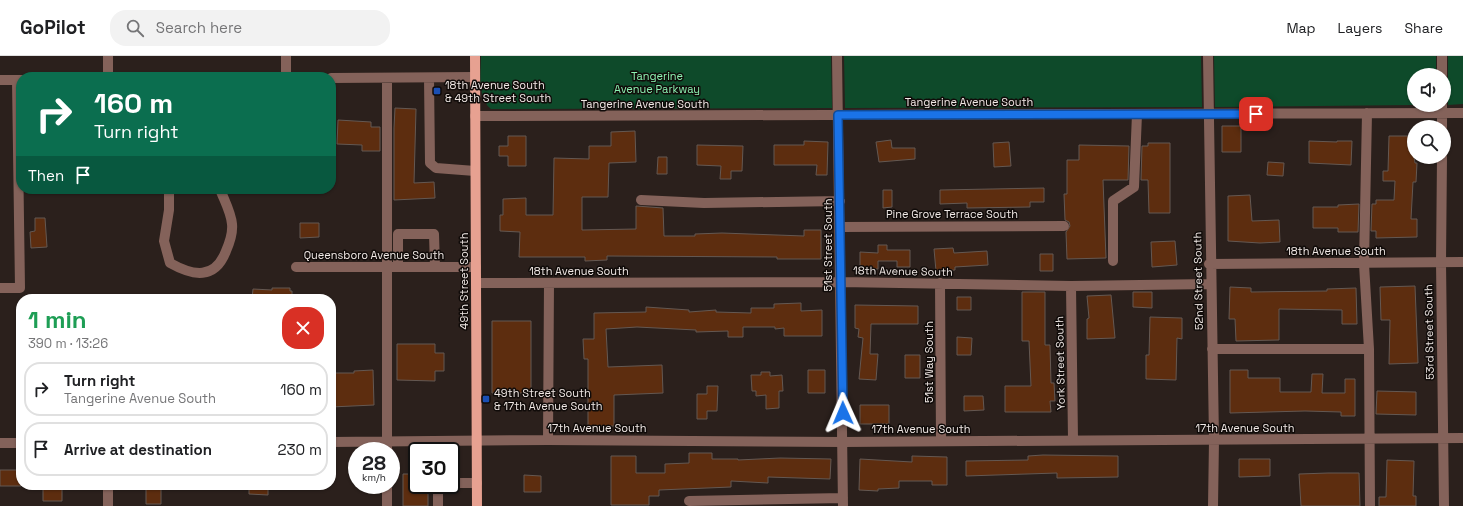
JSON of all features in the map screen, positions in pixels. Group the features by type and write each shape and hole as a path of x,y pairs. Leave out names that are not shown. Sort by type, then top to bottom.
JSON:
{"main road":[{"name":"49th Street South","path":"475,56 477,506"}],"street":[{"path":"108,56 108,72"},
{"path":"286,56 286,72"},
{"name":"51st Street South","path":"837,56 841,227 843,502"},
{"name":"52nd Street South","path":"1208,56 1209,264 1214,440 1213,506"},
{"path":"1442,56 1442,68"},
{"path":"336,78 475,78"},
{"path":"387,78 387,442"},
{"path":"429,78 430,163 436,168 475,171"},
{"path":"0,80 16,80"},
{"name":"Tangerine Avenue South","path":"475,116 1208,114 1366,113 1407,111"},
{"name":"Tangerine Avenue South","path":"1451,111 1463,113"},
{"path":"1366,113 1364,264 1369,348 1370,506"},
{"path":"1113,261 1113,201 1134,187 1137,114"},
{"name":"53rd Street South","path":"1442,164 1442,438 1444,506"},
{"path":"0,288 20,288 20,194"},
{"path":"169,194 169,210 164,241 170,263 185,272 204,273 221,264 231,238 232,223 222,194"},
{"path":"641,200 704,203 840,201"},
{"name":"Pine Grove Terrace South","path":"841,227 1064,226"},
{"path":"398,267 398,234 434,234 435,267"},
{"name":"18th Avenue South","path":"1209,264 1364,264 1463,262"},
{"name":"Queensboro Avenue South","path":"296,267 476,267"},
{"name":"18th Avenue South","path":"476,284 841,282 1071,286 1210,284"},
{"path":"548,440 550,283"},
{"name":"51st Way South","path":"940,283 941,441"},
{"name":"York Street South","path":"1071,286 1073,440"},
{"path":"1212,349 1369,348"},
{"name":"17th Avenue South","path":"400,445 477,441 548,440 843,442 1463,438"},
{"name":"17th Avenue South","path":"336,442 348,443"},
{"path":"0,443 16,443"},
{"path":"460,483 477,483"},
{"path":"108,490 108,506"},
{"path":"387,494 387,506"},
{"path":"438,494 438,506"},
{"path":"689,501 843,502"}],"green space":[{"name":"Tangerine Avenue Parkway","path":"481,56 831,56 832,108 491,109 482,92 480,77"},
{"path":"844,56 1201,56 1202,107 845,108"},
{"path":"1214,56 1436,56 1436,68 1407,68 1407,105 1215,107"},
{"path":"1448,56 1463,56 1463,104 1451,105 1451,68 1448,68"}],"building":[{"path":"395,108 416,109 414,183 434,182 435,198 394,200"},
{"path":"338,120 371,122 371,127 380,127 380,151 362,151 362,145 337,144"},
{"path":"1222,126 1241,126 1241,152 1222,152"},
{"path":"635,131 636,162 609,163 608,197 582,197 582,230 636,229 636,206 663,208 664,236 695,236 695,234 722,233 804,236 804,230 821,230 821,259 777,259 777,257 607,256 607,260 585,261 585,257 519,257 520,232 500,231 500,215 503,215 503,199 526,198 526,215 553,215 554,158 589,159 589,146 611,146 611,132"},
{"path":"508,136 526,136 526,166 508,166 508,156 499,156 499,146 508,146"},
{"path":"1389,136 1407,136 1407,164 1417,164 1416,182 1413,182 1411,219 1417,219 1417,237 1376,238 1376,231 1371,231 1372,204 1376,204 1376,200 1394,200 1395,181 1383,181 1383,171 1388,171"},
{"path":"891,140 892,148 915,148 915,159 879,162 876,142"},
{"path":"804,141 828,142 827,175 816,175 817,165 774,165 774,145 804,145"},
{"path":"1309,141 1352,141 1351,165 1309,163"},
{"path":"1009,142 1011,166 994,167 993,143"},
{"path":"1148,143 1170,143 1170,213 1149,213 1148,180 1141,180 1142,146 1148,146"},
{"path":"697,145 743,146 742,171 731,171 731,179 720,179 721,166 697,165"},
{"path":"1079,145 1129,146 1128,180 1103,180 1106,258 1067,259 1066,232 1070,226 1069,222 1065,220 1064,194 1067,194 1067,160 1079,160"},
{"path":"658,157 667,157 667,174 657,174"},
{"path":"1268,162 1284,163 1283,176 1267,175"},
{"path":"1044,188 1044,202 1030,202 1030,207 967,208 967,203 940,204 940,190"},
{"path":"883,190 892,190 892,207 883,208"},
{"path":"1250,195 1252,221 1279,220 1280,242 1260,243 1228,241 1228,196"},
{"path":"1359,204 1358,232 1338,232 1338,228 1313,228 1313,207 1338,207 1338,205"},
{"path":"35,218 45,218 47,247 31,248 30,232 35,231"},
{"path":"300,223 319,223 319,237 300,238"},
{"path":"1175,241 1177,265 1152,267 1151,242"},
{"path":"878,245 887,245 887,250 910,250 910,267 897,267 897,261 878,261 878,269 860,269 860,252 878,253"},
{"path":"953,248 954,253 987,251 988,265 955,267 955,270 936,271 934,249"},
{"path":"1040,254 1053,254 1053,271 1040,271"},
{"path":"1415,286 1418,363 1389,364 1390,320 1381,320 1380,287"},
{"path":"1230,287 1251,288 1251,292 1327,291 1327,289 1356,288 1357,324 1342,324 1342,310 1279,309 1279,340 1236,341 1235,319 1229,319"},
{"path":"272,288 290,288 292,294 252,294 253,289 272,290"},
{"path":"1022,292 1045,292 1045,345 1050,345 1051,383 1054,383 1055,401 1050,401 1051,412 1005,412 1005,386 1031,386 1029,341 1022,341"},
{"path":"1133,292 1152,292 1152,308 1133,307"},
{"path":"1111,295 1115,338 1087,339 1087,319 1089,318 1087,296"},
{"path":"957,297 971,297 971,310 957,310"},
{"path":"801,303 801,311 822,310 822,336 784,336 784,328 775,329 775,327 743,327 743,337 728,337 728,331 696,332 696,330 637,327 606,329 608,367 662,365 663,393 614,395 614,426 588,426 588,359 584,359 583,339 594,339 594,313 646,312 646,307 689,310 689,312 716,310 716,312 751,313 751,308 774,308 774,304"},
{"path":"855,305 918,306 918,324 871,324 870,354 878,354 876,380 859,379 863,338 858,337 859,329 855,328"},
{"path":"1150,317 1182,318 1182,339 1177,338 1176,380 1146,379 1146,355 1149,355"},
{"path":"492,321 531,321 531,393 492,393"},
{"path":"957,337 972,338 971,355 957,355"},
{"path":"397,344 435,344 435,353 444,353 444,371 435,371 435,381 397,380"},
{"path":"905,355 920,355 920,378 905,378"},
{"path":"373,370 374,405 336,407 336,373 354,373 354,371"},
{"path":"808,370 825,370 825,393 808,393"},
{"path":"1230,370 1248,370 1248,378 1280,378 1280,392 1311,392 1312,374 1323,374 1322,393 1345,393 1345,379 1355,379 1355,416 1341,416 1341,412 1305,411 1230,413"},
{"path":"761,372 770,372 770,376 782,375 783,391 779,391 779,408 766,409 766,395 756,396 756,391 752,391 751,375 761,375"},
{"path":"707,386 718,386 717,411 707,411 707,419 697,419 697,394 707,394"},
{"path":"1377,391 1416,392 1416,415 1376,414"},
{"path":"964,396 983,396 984,410 964,411"},
{"path":"860,405 889,405 889,424 860,424"},
{"path":"689,453 712,453 712,459 831,459 830,479 768,477 768,483 731,481 731,487 659,490 659,496 649,496 649,505 611,505 611,456 636,456 636,473 665,473 665,464 689,463"},
{"path":"912,456 947,457 947,485 932,485 932,481 899,481 899,488 878,489 878,491 859,490 860,459 912,462"},
{"path":"1028,456 1118,456 1118,477 1057,478 1057,473 966,476 966,461 1028,460"},
{"path":"1239,459 1270,459 1270,476 1239,477"},
{"path":"1387,460 1414,461 1413,496 1416,496 1416,506 1379,506 1379,497 1386,497"},
{"path":"0,470 16,470 16,486 0,486"},
{"path":"1359,473 1360,506 1301,506 1299,474"},
{"path":"403,474 408,474 408,494 428,494 428,506 403,506"},
{"path":"524,475 541,476 541,492 524,492"},
{"path":"43,490 62,490 62,501 43,501"},
{"path":"146,490 161,490 161,504 146,504"},
{"path":"249,490 268,490 268,495 249,494"}],"place":[{"name":"18th Avenue South & 49th Street South","path":"437,91"},
{"name":"49th Street South & 17th Avenue South","path":"486,399"}],"route":[{"path":"843,413 838,115 1256,114"}]}
